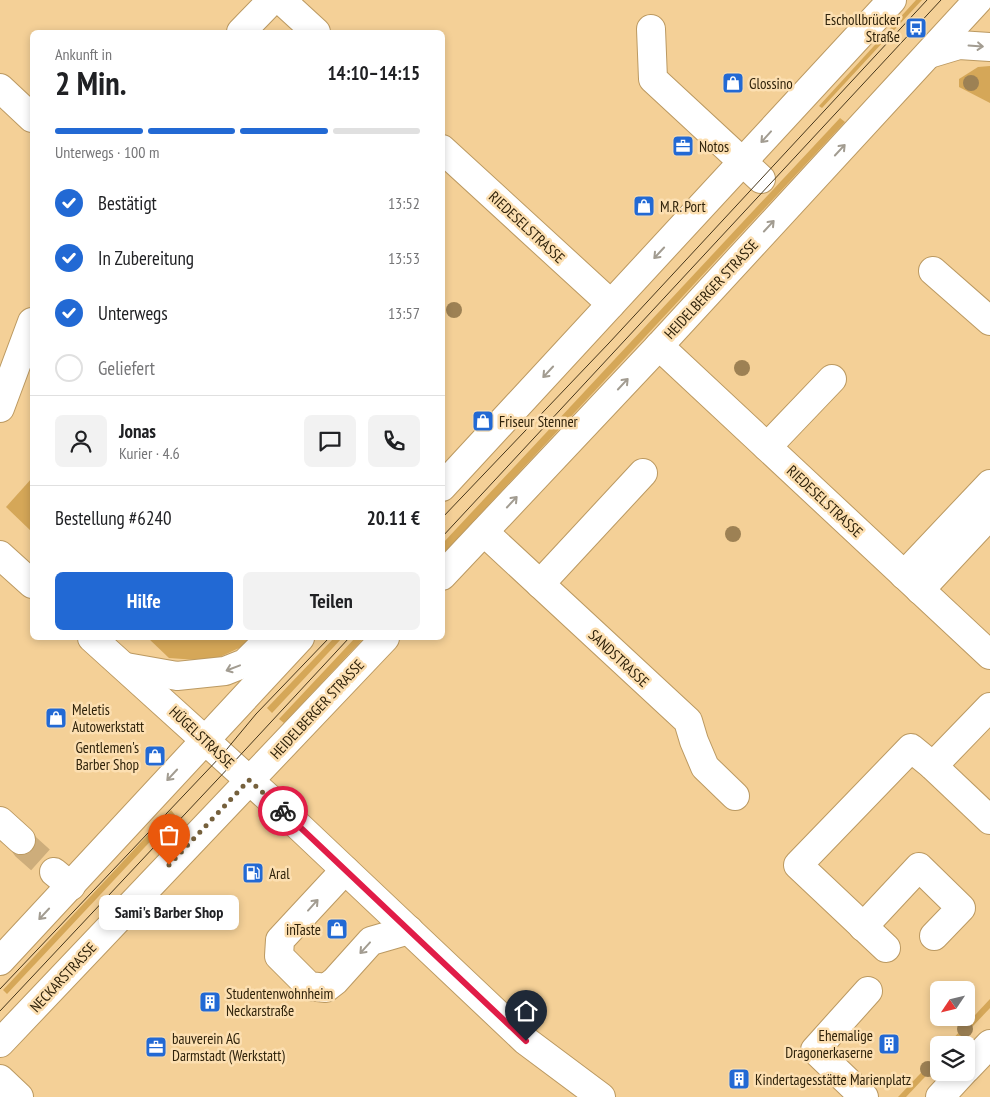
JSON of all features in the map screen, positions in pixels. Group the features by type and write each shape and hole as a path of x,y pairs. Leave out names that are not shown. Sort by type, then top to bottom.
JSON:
{"main road":[{"path":"243,30 272,0"},
{"path":"280,0 314,30"},
{"path":"445,484 611,304 752,171 892,0"},
{"name":"HEIDELBERGER STRASSE","path":"445,573 659,346 978,0"},
{"path":"651,29 653,79 752,171"},
{"path":"929,54 959,45 990,47"},
{"path":"0,88 30,116"},
{"name":"RIEDESELSTRASSE","path":"445,152 611,304"},
{"path":"933,270 990,321"},
{"path":"0,408 30,327"},
{"name":"RIEDESELSTRASSE","path":"659,346 990,655"},
{"path":"767,447 832,379"},
{"path":"540,584 643,474"},
{"path":"912,583 990,484"},
{"path":"912,583 990,515"},
{"name":"SANDSTRASSE","path":"484,532 688,721 705,767 735,796"},
{"path":"0,555 30,582"},
{"name":"HÜGELSTRASSE","path":"94,640 205,739 526,1041 601,1097"},
{"path":"126,667 177,676 224,671 245,663 268,640"},
{"path":"0,961 62,879 205,739 298,640"},
{"name":"HEIDELBERGER STRASSE","path":"249,780 383,640"},
{"path":"933,766 990,707"},
{"path":"886,948 798,866 911,748 933,766 990,820"},
{"name":"NECKARSTRASSE","path":"0,1043 249,780"},
{"path":"864,927 918,867 961,908 934,936"},
{"path":"345,870 280,940 279,956 309,986 326,988 335,981 371,941 409,930"},
{"path":"864,1097 815,1050 868,992"},
{"path":"975,1060 990,1044"},
{"path":"0,1079 19,1097"},
{"path":"940,1097 955,1081"}],"shaded area":[{"path":"916,0 922,0 822,108 819,106"},
{"path":"990,66 990,103 959,87 959,79 978,67"},
{"path":"840,118 845,122 445,552 445,541"},
{"path":"30,480 30,530 6,507"},
{"path":"150,640 253,640 211,661 169,658"},
{"path":"332,640 340,640 272,713 267,708"},
{"path":"353,640 362,640 284,723 279,719"},
{"path":"171,810 175,815 7,994 3,990"},
{"path":"990,999 990,1008 975,1024 975,1015"},
{"path":"965,1026 973,1026 964,1036 955,1036"},
{"path":"930,1063 930,1072 906,1097 898,1097"}],"tunnel":[{"path":"21,840 26,847 54,872"}],"tram line":[{"path":"445,515 609,343 927,0"},
{"path":"445,534 941,0"},
{"path":"0,989 222,755 256,714 327,640"},
{"path":"0,1011 347,640"}],"way so far":[{"path":"169,865 249,780 283,811"}],"place":[{"name":"Eschollbrücker Straße","path":"916,28"},
{"name":"Glossino","path":"733,83"},
{"name":"Notos","path":"683,146"},
{"name":"M.R. Port","path":"644,206"},
{"name":"Friseur Stenner","path":"483,421"},
{"name":"Meletis Autowerkstatt","path":"56,718"},
{"name":"Gentlemen's Barber Shop","path":"155,756"},
{"name":"Sami's Barber Shop","path":"169,865"},
{"name":"Aral","path":"253,873"},
{"name":"inTaste","path":"337,929"},
{"name":"Studentenwohnheim Neckarstraße","path":"210,1002"},
{"name":"Ehemalige Dragonerkaserne","path":"889,1044"},
{"name":"bauverein AG Darmstadt (Werkstatt)","path":"156,1047"},
{"name":"Kindertagesstätte Marienplatz","path":"739,1079"}],"route":[{"path":"283,811 526,1041"}]}
